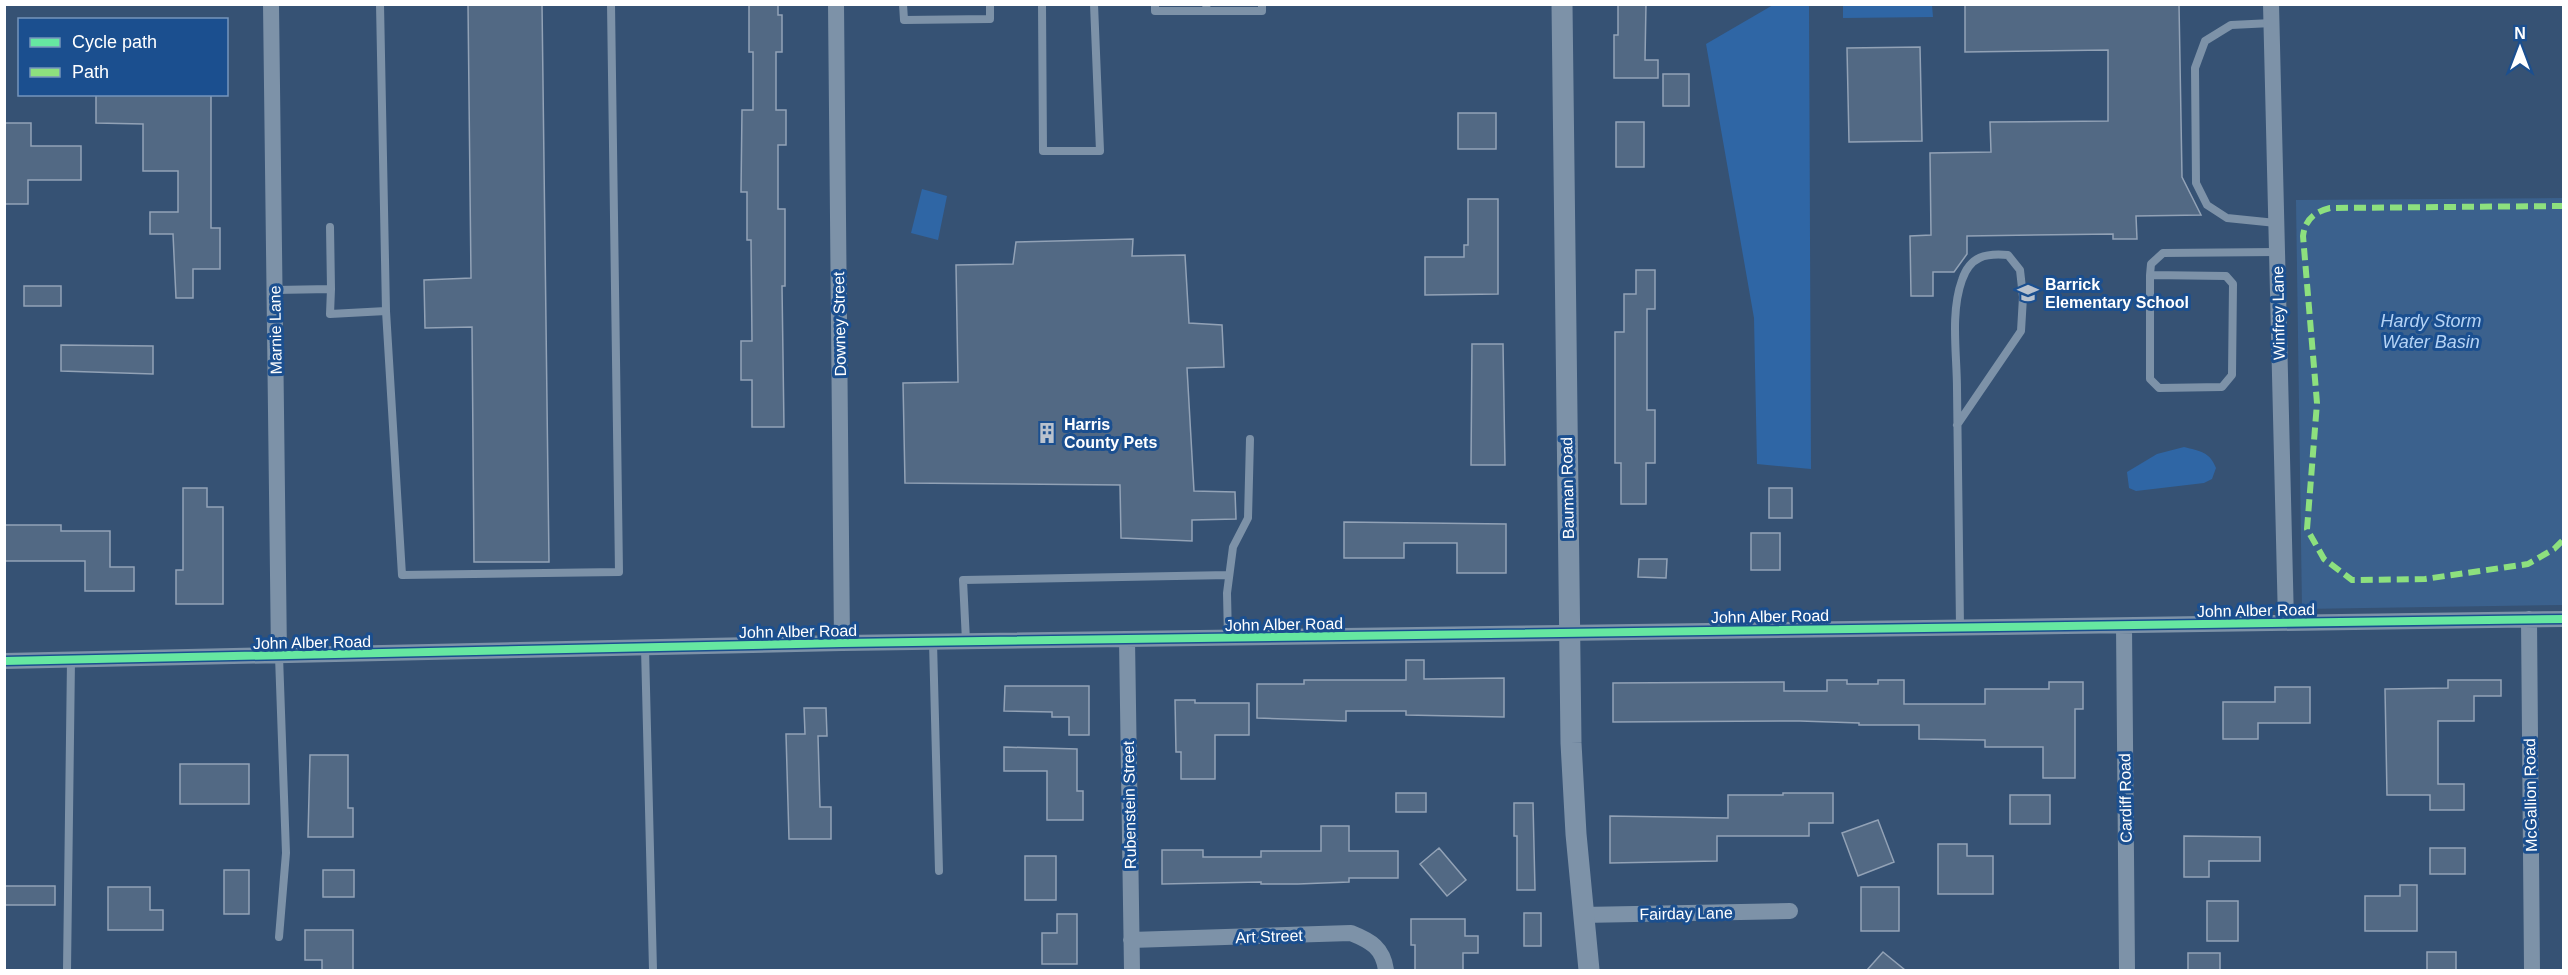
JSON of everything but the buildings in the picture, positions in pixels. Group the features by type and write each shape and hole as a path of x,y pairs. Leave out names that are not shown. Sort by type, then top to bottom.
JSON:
{"street":[{"name":"Marnie Lane","path":"271,4 279,656"},
{"name":"Downey Street","path":"836,4 842,643"},
{"name":"Bauman Road","path":"1562,4 1571,744 1582,915 1588,970"},
{"name":"Winfrey Lane","path":"2271,4 2286,622"},
{"name":"McGallion Road","path":"2529,619 2532,970"},
{"name":"John Alber Road","path":"4,661 842,643 2564,619"},
{"name":"Cardiff Road","path":"2124,626 2127,970"},
{"name":"Rubenstein Street","path":"1127,639 1132,970"},
{"name":"Fairday Lane","path":"1582,915 1790,911"},
{"name":"Art Street","path":"1131,940 1351,933 1368,940 1380,949 1386,970"}],"lane":[{"path":"380,4 386,311 402,574 619,573 612,4"},
{"path":"903,4 904,20 990,19 990,4"},
{"path":"1042,4 1043,151 1100,151 1094,4"},
{"path":"1155,4 1155,11 1207,8 1262,11 1262,4"},
{"path":"2272,23 2231,25 2205,41 2195,68 2196,183 2207,205 2227,218 2276,223"},
{"path":"330,227 330,314 386,311"},
{"path":"2150,275 2226,276 2233,284 2232,375 2222,387 2159,388 2150,380 2150,275 2151,264 2163,253 2276,252"},
{"path":"1957,425 2021,331 2023,297 2020,270 2008,255 1988,253 1976,259 1962,279 1956,309 1957,425 1960,627"},
{"path":"275,290 331,289"},
{"path":"1228,638 1227,593 1233,547 1248,518 1250,439"},
{"path":"966,641 963,580 1229,575"},
{"path":"933,642 939,871"},
{"path":"645,648 653,970"},
{"path":"279,656 286,853 279,936"},
{"path":"68,970 71,660"}],"shaded area":[{"path":"1773,5 1809,5 1811,469 1757,464 1754,318 1706,44"},
{"path":"1843,5 1932,5 1933,17 1843,18"},
{"path":"922,189 947,196 938,240 911,233"},
{"path":"2184,447 2200,451 2211,459 2216,468 2212,479 2204,483 2136,491 2129,488 2127,472 2157,454"}],"water":[{"name":"Hardy Storm Water Basin","path":"2563,198 2563,605 2302,609 2296,200"}],"marked path":[{"path":"2564,206 2330,208 2311,218 2303,236 2317,403 2307,529 2324,559 2352,580 2425,579 2528,564 2554,549 2564,539"}],"cycle path":[{"path":"4,661 842,643 2564,619"}],"place":[{"name":"Barrick Elementary School","path":"2028,293"},
{"name":"Harris County Pets","path":"1047,433"}]}
